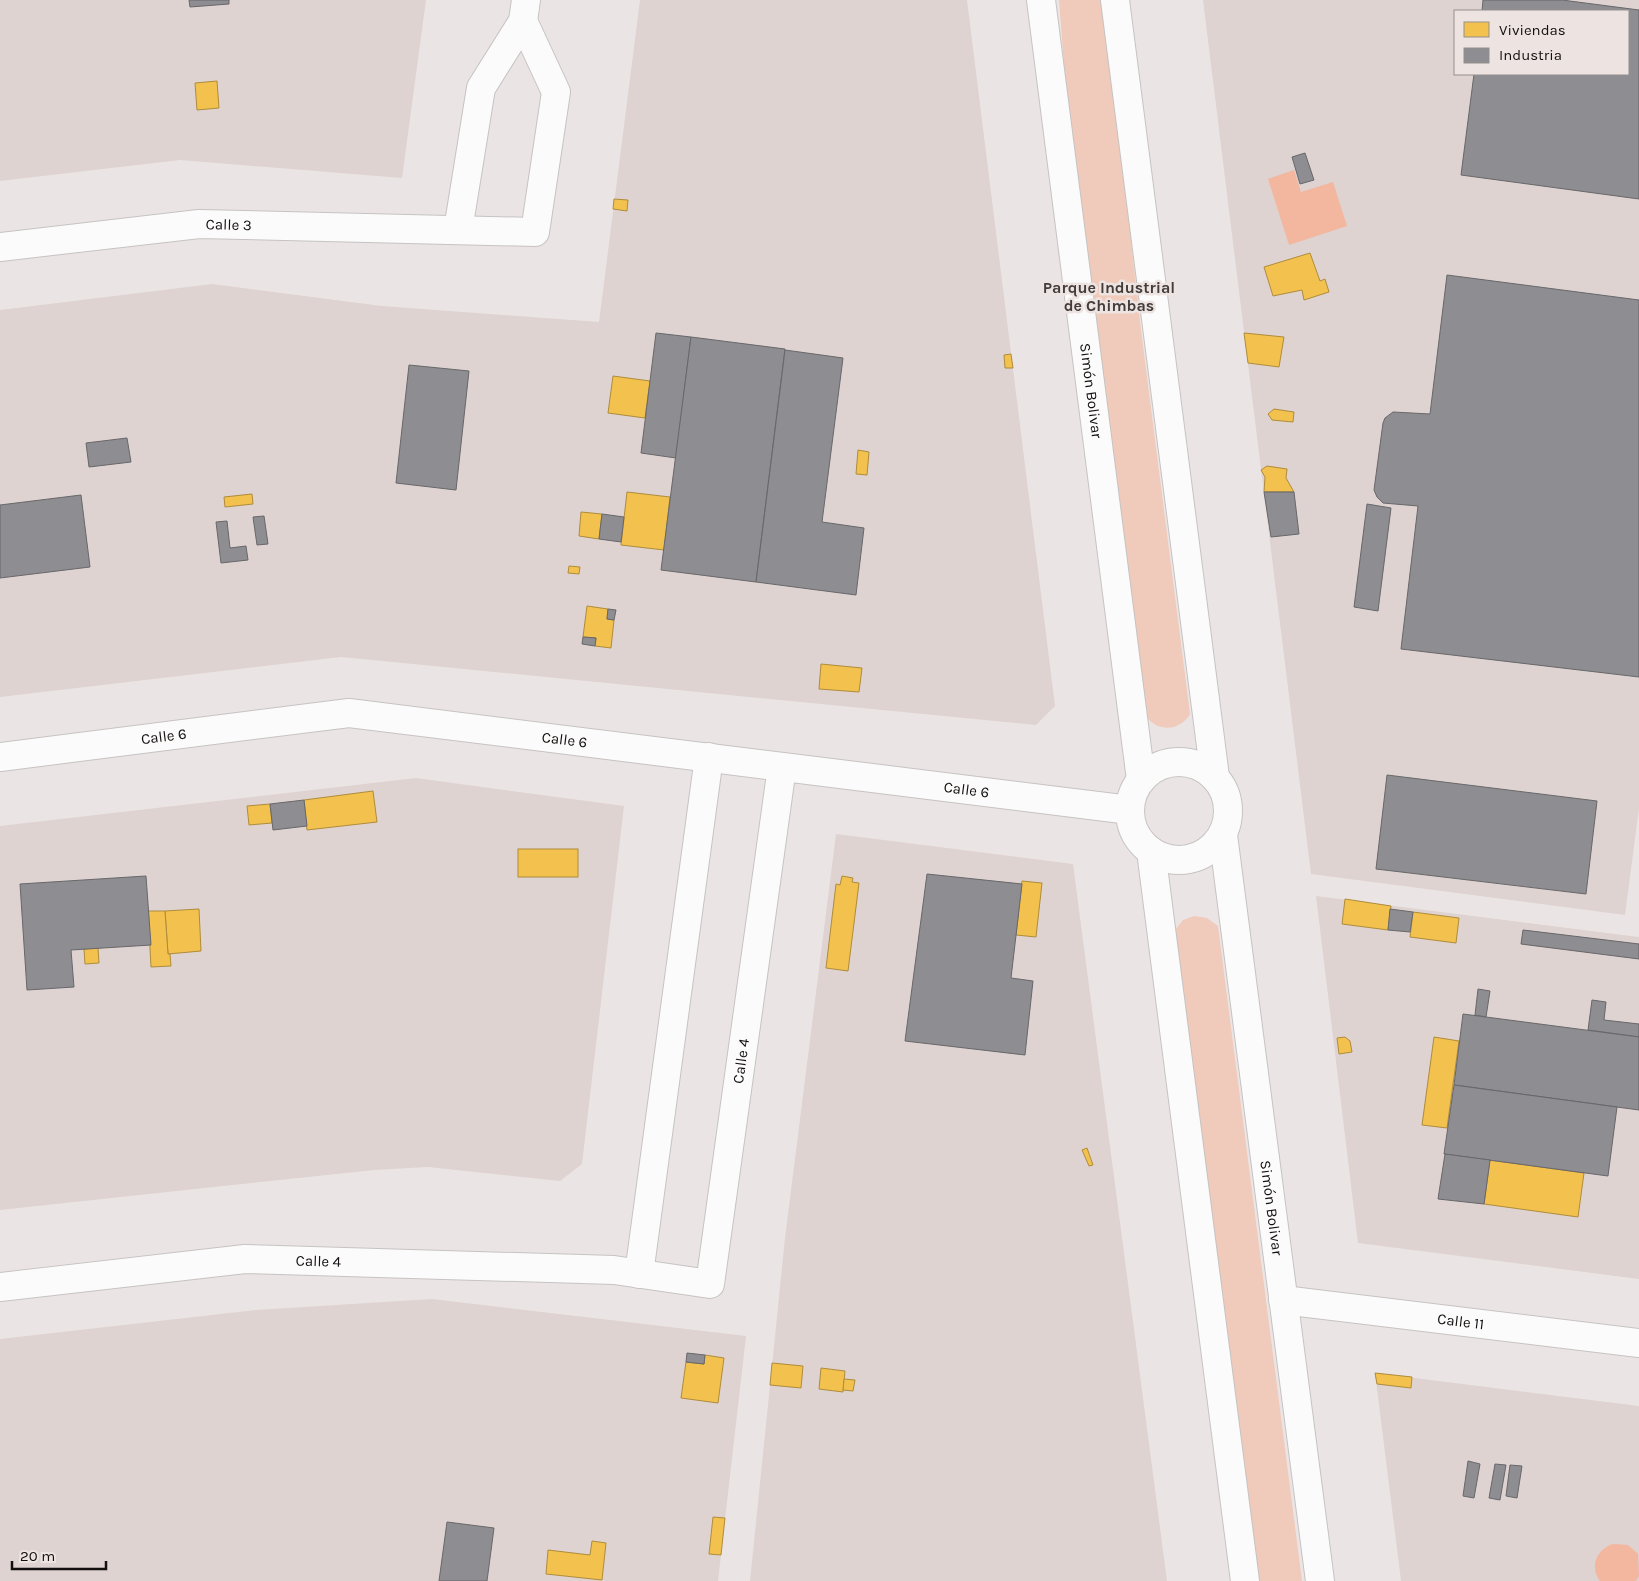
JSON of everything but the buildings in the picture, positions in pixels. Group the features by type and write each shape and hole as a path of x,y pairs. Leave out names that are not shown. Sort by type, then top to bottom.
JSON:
{"street":[{"name":"Simón Bolivar","path":"1041,0 1141,780"},
{"path":"1115,0 1216,777"},
{"name":"Calle 3","path":"458,230 481,88 525,10"},
{"name":"Calle 3","path":"0,247 199,224 535,232 556,92 525,10"},
{"name":"Calle 6","path":"0,757 350,712 1130,810"},
{"path":"639,1274 709,757"},
{"path":"1178,762 1192,763 1216,777 1228,799 1229,811 1228,824 1215,846 1204,854 1190,859 1177,860 1163,858 1150,851 1142,843 1135,833 1131,822 1130,810 1131,799 1141,780 1164,764 1178,762"},
{"name":"Calle 4","path":"0,1287 245,1259 604,1270 710,1284 782,766"},
{"name":"Simón Bolivar","path":"1223,835 1320,1581"},
{"path":"1150,851 1245,1581"},
{"name":"Calle 11","path":"1283,1300 1639,1343"}],"shaded area":[{"path":"0,0 426,0 402,178 180,160 0,181"},
{"path":"640,0 967,0 1055,706 1036,725 341,657 0,697 0,310 212,284 382,306 599,322"},
{"path":"1059,0 1104,0 1141,330 1190,714 1181,724 1169,728 1157,725 1146,716 1064,65"},
{"path":"1203,0 1639,0 1639,808 1625,915 1311,874"},
{"path":"1294,170 1301,192 1333,182 1347,226 1289,245 1268,179"},
{"path":"416,778 624,806 582,1164 560,1181 428,1167 374,1170 0,1210 0,826"},
{"path":"836,834 1073,864 1167,1581 750,1581 785,1238"},
{"path":"1316,896 1639,937 1639,1279 1358,1243"},
{"path":"1194,916 1207,918 1218,926 1302,1581 1256,1581 1175,930 1183,920"},
{"path":"432,1299 746,1336 718,1581 0,1581 0,1339 256,1310"},
{"path":"1375,1373 1639,1406 1639,1581 1401,1581"},
{"path":"1613,1544 1628,1545 1638,1554 1639,1576 1636,1581 1600,1581 1595,1570 1596,1559 1607,1546"}],"district":[{"name":"Parque Industrial de Chimbas","path":"1109,296"}]}
